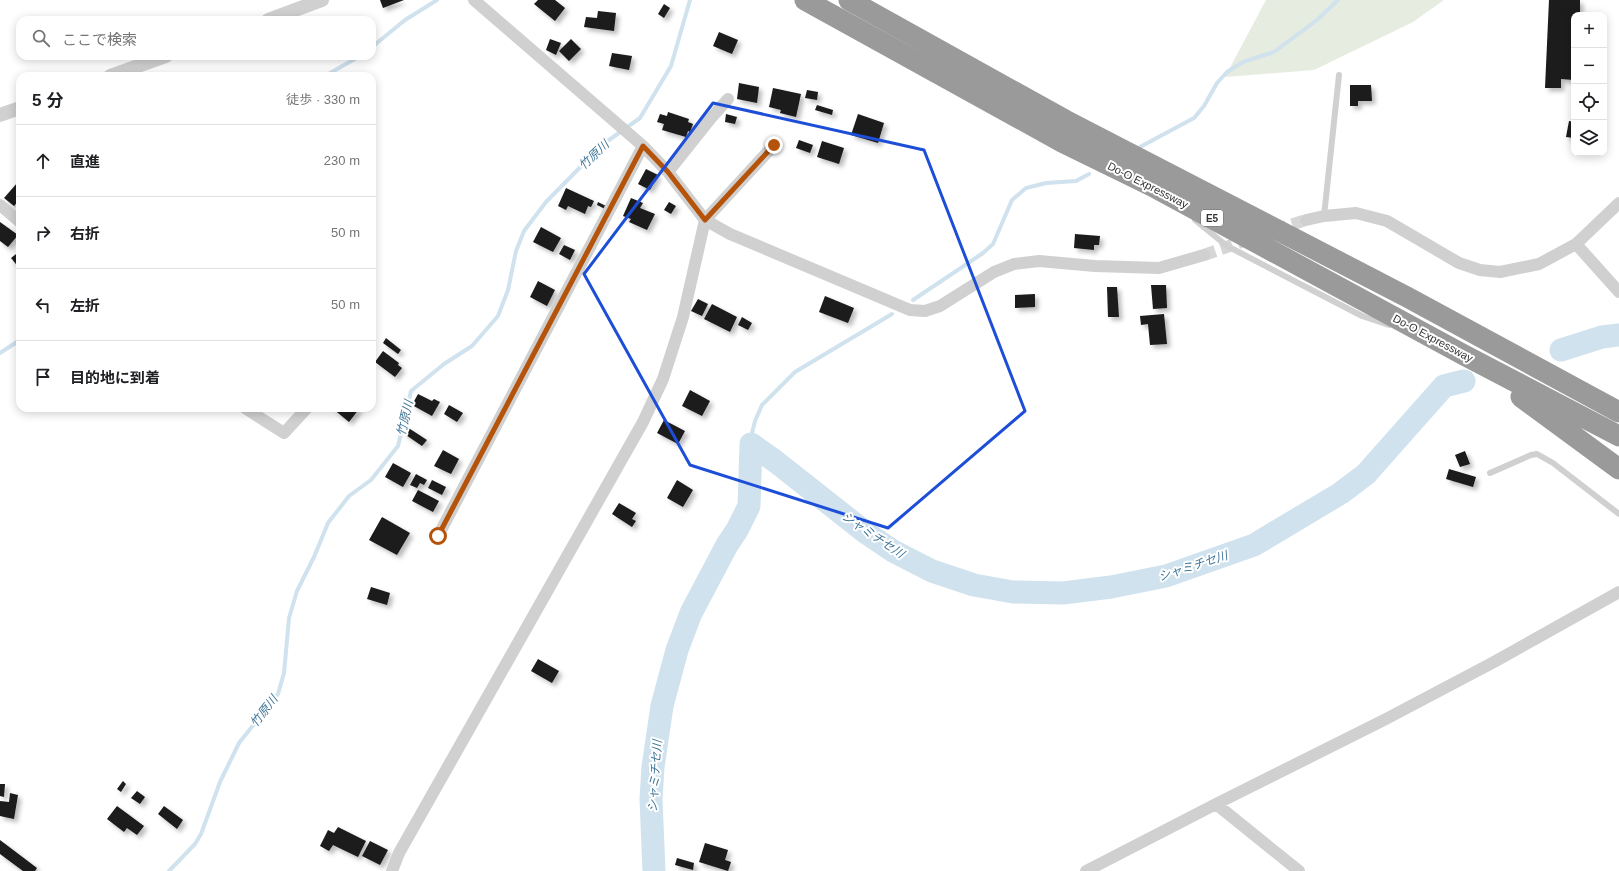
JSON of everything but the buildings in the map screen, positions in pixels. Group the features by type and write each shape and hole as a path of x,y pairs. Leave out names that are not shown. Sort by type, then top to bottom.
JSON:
{"highway":[{"name":"Do-O Expressway","path":"805,0 1062,142 1152,186 1464,355 1619,436"},
{"name":"Do-O Expressway","path":"849,0 1065,120 1408,297 1619,412"},
{"path":"1408,297 1619,400"},
{"path":"1464,355 1619,469"}],"street":[{"path":"279,16 322,0"},
{"path":"474,0 643,146 668,172 705,220 730,234 910,310 925,311 940,306 994,272 1014,264 1039,261 1095,266 1159,268 1204,255"},
{"path":"121,72 155,60"},
{"path":"668,172 728,99"},
{"path":"0,115 16,109"},
{"path":"392,871 399,853 643,422 663,379 681,324 705,220 774,145"},
{"path":"438,536 643,146"},
{"path":"1306,220 1324,216 1356,213 1388,221 1459,263 1480,270 1500,272 1539,264 1576,244 1619,203"},
{"path":"2,209 16,219"},
{"path":"1576,244 1619,292"},
{"path":"251,412 284,433 303,412"},
{"path":"1086,871 1384,720 1494,662 1619,592"},
{"path":"1216,804 1299,871"}],"lane":[{"path":"1324,216 1338,75"},
{"path":"1152,186 1183,211"},
{"path":"1189,216 1227,246 1362,316 1399,329"},
{"path":"1406,331 1444,344"},
{"path":"1490,473 1531,455 1537,454 1553,463 1619,514"}],"highlighted area":[{"path":"713,103 924,150 1025,411 888,528 690,465 584,274"}],"shaded area":[{"path":"1266,0 1444,0 1413,22 1314,70 1225,77"}],"waterway":[{"path":"376,44 405,20 437,0"},
{"name":"竹原川","path":"169,871 195,844 201,834 220,782 239,743 278,694 284,673 289,618 297,591 314,557 328,523 349,496 371,480 398,446 411,391 444,364 472,346 498,316 508,290 516,251 524,231 546,202 602,145 640,118 671,66 690,0"},
{"path":"1140,147 1194,118 1204,106 1217,83 1227,72 1243,62 1274,52 1317,20 1338,0"},
{"path":"332,72 353,60"},
{"path":"913,300 983,253 993,244 1012,200 1026,188 1046,183 1076,181 1089,174"},
{"path":"751,444 755,421 762,405 795,372 892,314"},
{"name":"シャミチセ川","path":"1561,350 1602,337 1619,335"},
{"path":"0,353 16,343"},
{"name":"シャミチセ川","path":"751,444 775,461 865,532 893,551 932,571 974,585 1013,592 1063,593 1111,587 1166,576 1254,545 1341,493 1366,474 1444,386 1464,381"},
{"name":"シャミチセ川","path":"654,871 651,799 653,767 662,706 677,650 691,613 749,506 751,444"}],"tunnel":[{"path":"1275,230 1306,220"},
{"path":"1204,255 1252,238"}],"route":[{"path":"438,536 643,146 668,172 705,220 774,145"}]}
